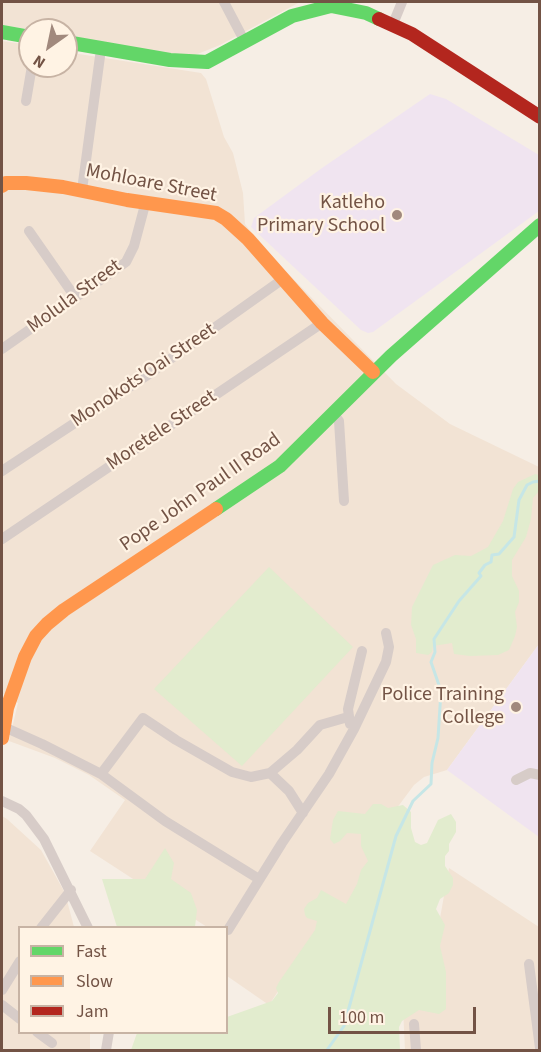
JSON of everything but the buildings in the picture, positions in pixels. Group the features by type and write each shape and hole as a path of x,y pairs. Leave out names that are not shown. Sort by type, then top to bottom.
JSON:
{"main road":[{"path":"78,44 170,60 207,62 292,16 330,4 366,13 393,24 440,51 540,117"},
{"path":"2,32 18,35"},
{"name":"Mohloare Street","path":"2,186 6,183 26,183 82,190 127,200 216,213 237,228 322,323 373,372"},
{"name":"Pope John Paul II Road","path":"3,733 4,707 30,645 47,624 64,610 280,466 373,372 540,225"}],"street":[{"path":"224,2 245,42"},
{"path":"393,24 402,2"},
{"path":"82,190 100,49"},
{"path":"26,101 30,78"},
{"name":"Molula Street","path":"2,349 126,262 134,246 146,201"},
{"path":"29,231 75,297"},
{"name":"Monokots'Oai Street","path":"2,471 152,372 283,279"},
{"name":"Moretele Street","path":"2,539 322,323"},
{"path":"333,413 339,421 344,501"},
{"path":"228,930 329,774 354,729 386,663 389,646 386,633"},
{"path":"354,729 348,717 362,651"},
{"path":"101,774 143,718 232,772 251,777 270,774 320,725 348,717"},
{"path":"3,733 42,744 101,774 165,821 259,879"},
{"path":"516,780 530,773 540,775"},
{"path":"270,774 289,791 303,813"},
{"path":"2,801 18,809 35,826 54,857 88,926"},
{"path":"42,926 71,890"},
{"path":"2,990 18,964"},
{"path":"529,964 540,1048"},
{"path":"2,1005 18,1017"},
{"path":"414,1024 416,1050"},
{"path":"40,1034 52,1043"},
{"path":"106,1050 109,1034"}],"shaded area":[{"path":"2,2 300,2 220,45 190,57 78,38 78,18 18,18 18,28 2,25"},
{"path":"2,41 18,43 18,78 78,78 78,54 201,73 206,79 224,137 233,153 243,193 245,224 263,248 396,384 450,424 539,467 539,644 447,770 424,777 414,785 391,816 374,858 344,910 331,910 269,1005 228,977 228,926 205,926 90,851 125,800 89,775 55,758 9,741 18,703 2,693"},
{"name":"Katleho Primary School","path":"430,94 446,99 539,155 539,211 373,332 368,333 361,330 251,227 254,218"},
{"name":"Police Training College","path":"539,644 539,837 447,770"},
{"path":"2,816 41,850 65,893 74,926 18,926 18,1034 90,1034 90,1050 2,1050"},
{"path":"449,868 539,927 539,1050 405,1050 403,1008 435,946"}],"green space":[{"path":"535,474 539,475 539,491 533,498 526,537 512,560 512,576 519,591 519,602 515,612 517,627 509,650 498,655 470,656 454,654 452,643 433,646 432,652 428,655 416,653 416,639 411,625 412,607 433,565 455,555 471,556 488,547 503,521 513,489 518,482"},
{"path":"269,567 353,647 242,766 154,689"},
{"path":"373,804 381,804 388,808 403,805 411,812 411,828 415,842 421,845 427,843 438,820 451,814 456,822 456,832 445,856 445,866 453,878 453,885 449,893 440,899 436,909 445,925 440,946 446,972 446,1009 439,1014 419,1010 402,1021 399,1027 400,1050 131,1050 137,1034 228,1034 228,1017 272,1001 278,993 276,988 279,982 315,930 317,921 305,915 304,909 308,903 317,898 321,890 346,904 357,884 361,870 368,861 361,846 361,834 347,833 334,844 330,839 333,820 338,811 365,814"},
{"path":"165,848 174,863 171,879 191,893 197,910 195,926 117,926 102,879 145,879"}],"waterway":[{"path":"327,1050 344,1026 396,836 413,801 431,784 432,763 438,738 441,691 431,662 435,652 434,639 459,601 481,576 479,573 485,565 491,562 492,555 499,554 514,537 519,500 527,485 540,481"}],"traffic: fast":[{"path":"78,44 170,60 207,62 292,16 331,6 366,13 379,19"},
{"path":"2,32 18,35"},
{"path":"216,509 280,466 391,356 540,225"}],"traffic: slow":[{"path":"2,186 6,183 26,183 63,187 127,200 216,213 248,239 322,323 373,372"},
{"path":"2,738 7,708 25,657 36,636 47,624 64,610 216,509"}],"traffic: jam":[{"path":"379,19 412,34 540,117"}],"place":[{"name":"Katleho Primary School","path":"397,215"},
{"name":"Police Training College","path":"516,707"}]}
